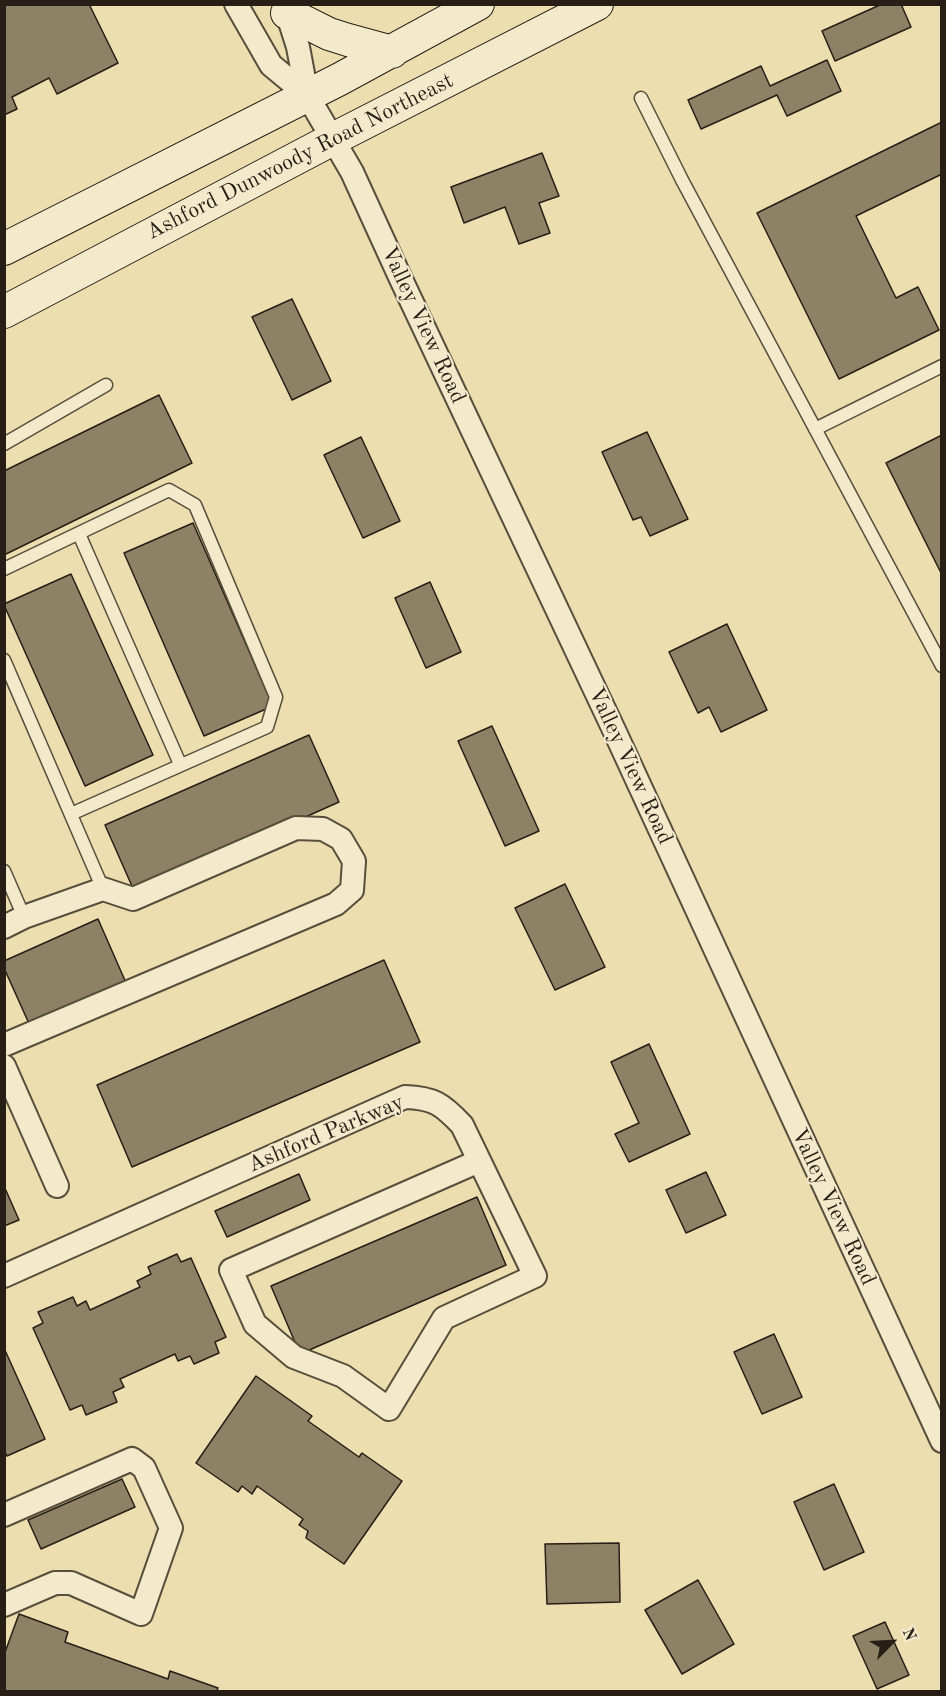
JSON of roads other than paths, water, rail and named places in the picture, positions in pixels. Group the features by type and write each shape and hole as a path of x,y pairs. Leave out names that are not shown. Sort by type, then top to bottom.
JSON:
{"main road":[{"path":"10,242 392,52 478,4"},
{"name":"Ashford Dunwoody Road Northeast","path":"4,312 333,139 597,4"},
{"path":"286,9 329,34 392,52"}],"street":[{"path":"236,4 271,65 307,95"},
{"path":"286,9 298,47 307,95"},
{"name":"Valley View Road","path":"307,95 352,172 614,730 942,1441"},
{"path":"4,1045 336,904 352,890 354,861 341,839 323,829 296,828 133,899 103,889 14,922"},
{"path":"4,1066 57,1186"},
{"name":"Ashford Parkway","path":"4,1275 405,1097 423,1098 445,1107 462,1125 535,1276 444,1318 389,1409 343,1376 294,1357 255,1324 231,1270 479,1161"},
{"path":"4,1515 132,1459 144,1468 171,1528 141,1614 71,1583 55,1583 4,1605"}],"lane":[{"path":"641,98 682,180 942,666"},
{"path":"815,429 942,366"},
{"path":"4,444 106,385"},
{"path":"4,570 169,490 195,505 276,697 267,727 71,814"},
{"path":"79,534 180,764"},
{"path":"4,660 103,889"},
{"path":"4,871 14,922"}]}
